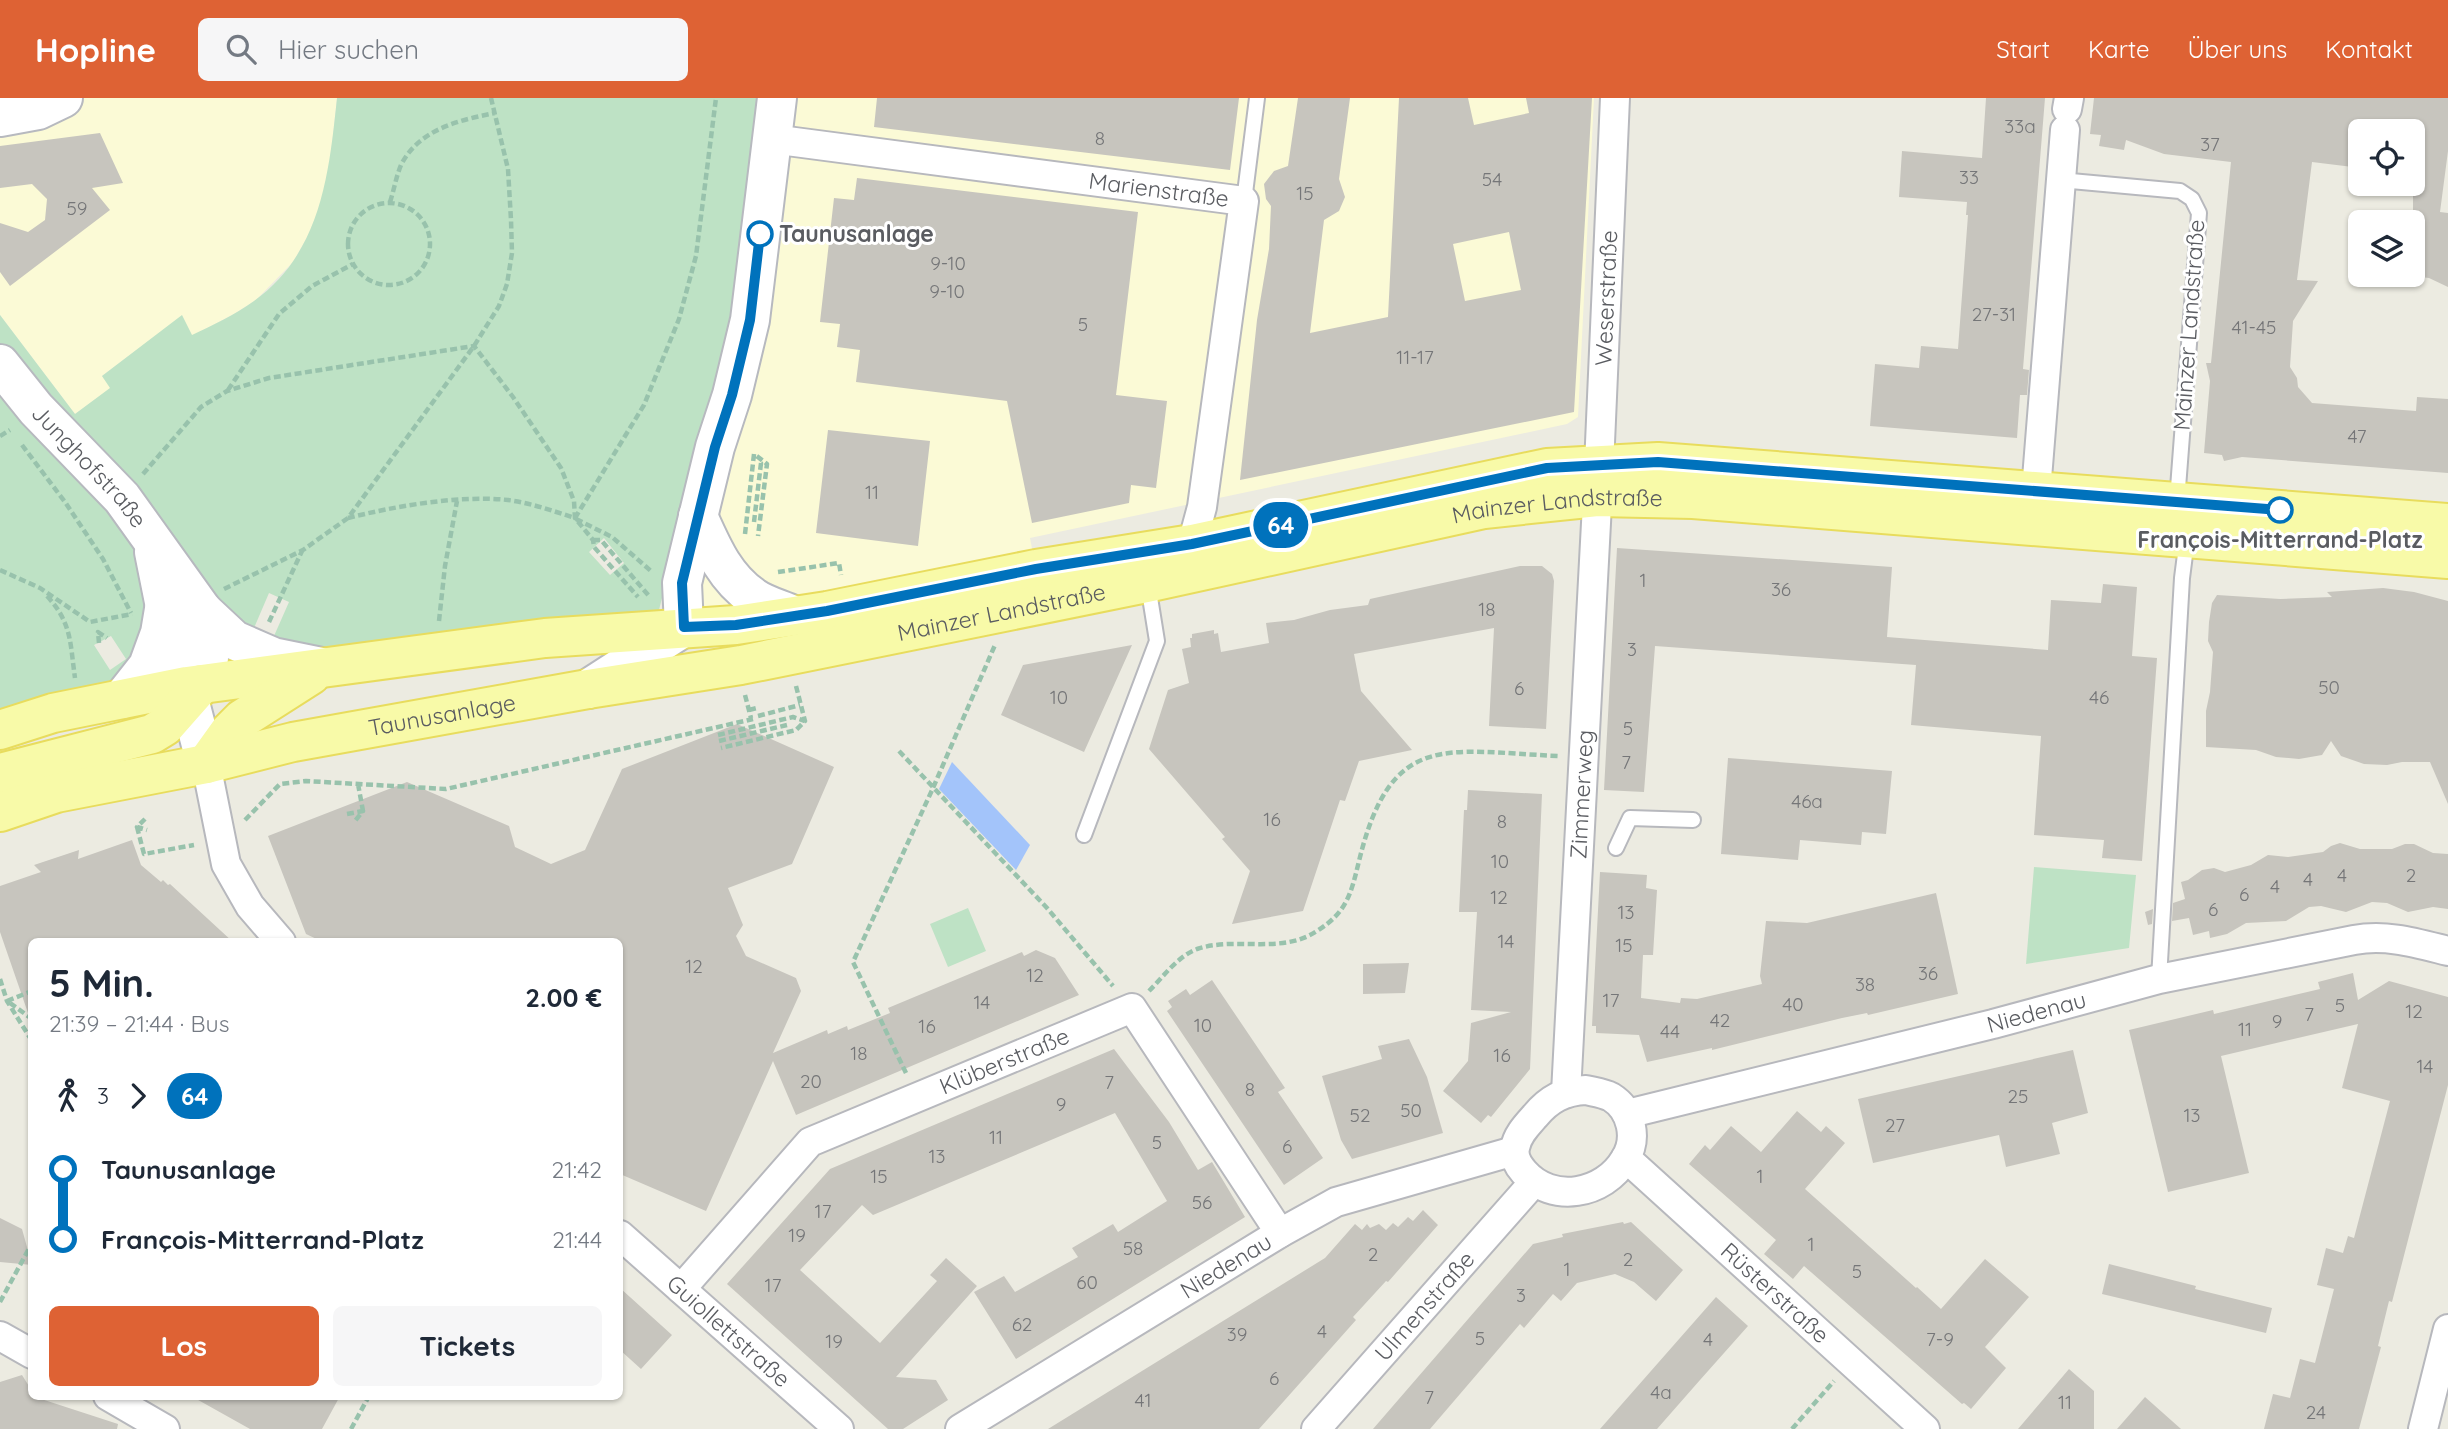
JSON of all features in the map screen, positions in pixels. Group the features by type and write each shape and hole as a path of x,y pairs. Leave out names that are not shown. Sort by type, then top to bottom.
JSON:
{"main road":[{"path":"0,117 38,110 63,98"},
{"path":"741,665 702,648 684,627 682,583 750,320 777,98"},
{"name":"Junghofstraße","path":"0,364 36,409 122,498 208,603 209,658 193,691"},
{"name":"Mainzer Landstraße","path":"682,675 1147,583 1484,509 1598,481 1658,462 2036,491 2182,520 2448,558"},
{"name":"Mainzer Landstraße","path":"684,627 736,625 827,611 1036,569 1192,544 1547,468 1598,481 1693,499 2182,520 2448,523"},
{"path":"698,516 717,559 733,579 753,598 793,615"},
{"name":"Junghofstraße","path":"151,536 146,611 193,691"},
{"path":"208,603 234,640 273,657 324,667"},
{"path":"122,699 148,666 160,633 146,611"},
{"path":"0,730 53,713 122,699 193,691 324,667 545,638 684,627"},
{"path":"588,690 684,627"},
{"path":"245,741 242,719 324,667"},
{"name":"Taunusanlage","path":"245,741 682,675"},
{"path":"193,691 212,718 245,741"},
{"path":"193,691 206,764"},
{"path":"0,773 152,734 165,726 193,691"},
{"path":"0,812 88,786 206,764 245,741"}],"street":[{"name":"Weserstraße","path":"1598,481 1615,98"},
{"path":"2036,491 2067,113"},
{"name":"Marienstraße","path":"772,139 1244,201 1202,507 1192,544"},
{"name":"Zimmerweg","path":"1566,1093 1598,481"},
{"path":"206,764 226,864 250,906 278,938"},
{"name":"Niedenau","path":"1627,1114 1993,1024 2159,979 2373,937 2394,938 2448,951"},
{"path":"1132,1008 1280,1233"},
{"name":"Klüberstraße","path":"681,1289 810,1142 1132,1008"},
{"path":"1586,1090 1601,1093 1615,1099 1627,1114 1632,1133 1626,1158 1609,1176 1591,1187 1575,1192 1545,1188 1534,1182 1518,1164 1514,1152 1519,1136 1553,1098 1586,1090"},
{"name":"Niedenau","path":"960,1429 1280,1233 1336,1202 1514,1152"},
{"name":"Rüsterstraße","path":"1626,1158 1925,1429"},
{"name":"Ulmenstraße","path":"1315,1429 1534,1182"},
{"name":"Guiollettstraße","path":"623,1238 839,1429"},
{"path":"2423,1429 2448,1329"},
{"path":"0,1336 28,1352"},
{"path":"115,1400 165,1429"}],"lane":[{"path":"1244,201 1257,98"},
{"name":"Mainzer Landstraße","path":"2060,180 2180,191 2192,199 2199,213 2182,520"},
{"path":"2159,979 2182,578 2182,520"},
{"path":"1084,835 1157,641 1147,583"},
{"path":"1616,848 1630,817 1693,820"}],"path":[{"path":"208,603 303,550 348,517 474,346 499,306 507,284 512,253 508,169 491,98"},
{"path":"575,519 644,405 666,357 679,319 696,256 716,98"},
{"path":"390,202 407,156 425,138 447,125 495,113"},
{"path":"390,202 404,205 416,213 427,228 430,242 428,257 417,274 395,285 380,285 365,278 353,264 347,246 349,232 359,215 369,207 390,202"},
{"path":"227,391 279,314 312,286 353,264"},
{"path":"474,346 513,397 561,468 573,501 575,519 593,540 594,547 638,597"},
{"path":"122,498 201,407 227,391 269,378 474,346"},
{"path":"5,422 65,502 103,559 146,611 90,622"},
{"path":"0,436 10,430"},
{"path":"746,453 754,454 767,464 758,536"},
{"path":"754,454 761,463 754,522"},
{"path":"745,534 754,454"},
{"path":"348,517 401,505 457,501 506,500 532,504 575,519 612,537 656,575"},
{"path":"435,651 445,566 457,501"},
{"path":"593,540 601,540 654,602"},
{"path":"276,605 303,550"},
{"path":"778,572 839,563 842,579"},
{"path":"0,570 40,588 90,622 107,638"},
{"path":"40,588 59,608 67,622 76,689"},
{"path":"98,632 99,643"},
{"path":"917,1096 853,962 997,642"},
{"path":"137,827 144,854 221,838 240,825 281,784 306,781 446,789 756,718 801,706 799,698"},
{"path":"749,710 757,708"},
{"path":"718,735 793,717 805,721 796,730 721,748"},
{"path":"719,741 788,725"},
{"path":"899,751 1047,908 1132,1008 1182,957 1196,949 1286,943 1317,932 1340,913 1347,904 1353,887 1372,815 1387,789 1406,767 1428,756 1461,751 1583,757"},
{"path":"355,821 363,811 358,784"},
{"path":"347,814 363,811"},
{"path":"137,827 145,819"},
{"path":"137,827 147,830"},
{"path":"0,979 7,1001 28,1035"},
{"path":"7,1001 28,993"},
{"path":"7,1001 28,1016"},
{"path":"0,1302 28,1250"},
{"path":"1792,1429 1851,1362"},
{"path":"351,1429 367,1400"}],"shaded area":[{"path":"0,98 337,98 330,163 321,203 309,234 293,262 256,300 192,336 182,316 102,376 111,388 75,414 0,315"},
{"name":"Taunusanlage","path":"337,98 759,98 732,315 659,610 435,651 324,667 183,624 79,707 0,730 0,315 75,414 110,388 102,376 182,315 192,335 239,311 276,282 294,260 308,236 325,183","holes":["604,538 624,563 610,575 589,552","269,593 289,602 274,636 254,628","111,636 126,659 110,670 94,645"]},
{"path":"777,98 1594,98 1578,417 1567,424 1030,538 1036,569 684,627"},
{"path":"2034,867 2136,875 2129,948 2026,964"},
{"path":"968,908 986,951 948,967 930,924"}],"water":[{"path":"952,762 1030,845 1016,870 939,789"}],"building":[{"path":"877,98 1239,98 1230,170 874,127"},
{"path":"1298,98 1350,98 1339,179 1345,197 1339,211 1324,220 1310,333 1388,317 1399,98 1468,98 1474,125 1529,113 1526,98 1592,98 1574,412 1240,480 1257,320 1269,249 1271,206 1266,199 1264,184 1274,171 1288,166","holes":["1509,232 1521,290 1465,301 1453,244"]},
{"path":"1986,98 2045,98 2023,369 2029,370 2027,395 2020,395 2017,438 1870,426 1875,364 1919,368 1921,346 1958,349 1967,202 1899,197 1902,151 1982,158"},
{"path":"2094,98 2448,98 2448,151 2440,212 2448,213 2448,287 2425,278 2425,210 2413,210 2413,196 2425,196 2425,119 2348,119 2348,166 2312,162 2297,280 2318,281 2293,321 2290,367 2297,378 2298,387 2312,403 2416,411 2417,397 2448,399 2448,473 2242,457 2224,461 2222,455 2204,453 2210,381 2206,363 2211,363 2231,162 2164,154 2126,140 2124,150 2099,146 2101,135 2090,134"},
{"path":"100,133 123,183 92,188 110,210 10,286 0,272 0,223 28,232 45,220 47,199 32,184 0,188 0,146"},
{"path":"857,178 1138,212 1116,395 1167,401 1156,488 1131,485 1129,503 1032,523 1007,401 856,382 860,350 837,347 840,324 820,322 834,198 854,200"},
{"path":"828,430 930,441 918,546 816,533"},
{"path":"1617,548 1892,567 1887,637 2048,650 2051,600 2101,603 2103,584 2137,587 2132,656 2157,658 2142,861 2102,858 2104,840 2034,835 2041,736 1911,725 1916,665 1655,646 1644,792 1604,790"},
{"path":"1520,566 1542,566 1552,574 1554,581 1546,729 1489,726 1494,628 1354,654 1361,691 1412,750 1359,761 1345,801 1340,800 1303,911 1232,924 1250,871 1222,839 1225,837 1149,749 1168,690 1189,683 1182,649 1191,647 1192,634 1214,630 1214,634 1218,633 1221,652 1269,643 1266,623 1368,605 1370,599"},
{"path":"2383,588 2414,592 2448,601 2448,804 2430,762 2364,764 2341,756 2331,741 2322,755 2299,759 2276,757 2256,750 2206,747 2206,711 2213,652 2208,641 2209,622 2212,603 2217,595 2280,599 2332,597 2327,592"},
{"path":"1132,645 1084,752 1001,715 1023,665"},
{"path":"737,724 834,767 792,864 728,888 743,925 736,936 746,956 796,978 801,991 773,1053 827,1030 828,1034 847,1026 848,1030 890,1013 888,1008 1022,952 1024,956 1036,950 1055,958 1079,995 796,1115 773,1061 706,1211 623,1175 623,938 314,938 306,934 268,836 407,782 509,826 515,847 551,864 585,850 622,769"},
{"path":"1728,758 1892,771 1886,834 1862,832 1861,845 1800,840 1798,860 1721,854"},
{"path":"1468,790 1542,794 1530,1069 1491,1117 1488,1115 1481,1123 1443,1091 1468,1061 1471,1023 1511,1012 1471,1010 1477,912 1459,912 1464,810 1467,810"},
{"path":"132,840 141,865 161,882 163,880 170,884 229,938 28,938 28,1013 0,932 0,886 41,872 34,865 79,850 78,859"},
{"path":"2340,843 2360,849 2392,849 2414,844 2433,853 2448,854 2448,909 2433,907 2408,912 2387,903 2372,902 2346,912 2321,906 2309,907 2286,921 2246,923 2227,934 2210,938 2209,931 2193,935 2189,918 2172,921 2173,903 2185,899 2181,882 2202,870 2214,868 2225,872 2251,865 2268,855 2288,857 2323,852"},
{"path":"1600,872 1647,875 1646,888 1657,890 1653,955 1643,955 1641,998 1680,1003 1681,998 1697,999 1762,984 1760,976 1766,921 1807,923 1936,893 1958,994 1868,1015 1867,1013 1842,1018 1712,1050 1647,1062 1639,1035 1596,1033 1596,1026 1592,1026"},
{"path":"2153,909 2152,924 2148,925 2145,912"},
{"path":"1409,963 1405,993 1363,994 1363,964"},
{"path":"2353,973 2358,1000 2389,981 2448,997 2448,1085 2392,1302 2389,1301 2378,1346 2381,1347 2359,1429 2264,1429 2273,1394 2290,1398 2300,1359 2315,1363 2334,1289 2317,1285 2326,1248 2343,1253 2348,1236 2354,1238 2390,1101 2342,1088 2358,1024 2221,1056 2249,1173 2168,1192 2129,1030 2213,1010 2214,1014 2320,989 2318,982"},
{"path":"1212,980 1285,1088 1278,1092 1323,1158 1284,1185 1167,1011 1172,1007 1168,1001 1186,989 1190,995"},
{"path":"1409,1039 1427,1077 1443,1133 1352,1159 1341,1140 1322,1076 1382,1059 1378,1046"},
{"path":"1114,1049 1169,1122 1198,1170 1212,1162 1245,1217 1016,1359 974,1292 1004,1276 1015,1292 1078,1257 1072,1248 1113,1224 1118,1232 1167,1201 1115,1113 873,1215 862,1205 800,1270 880,1343 937,1281 930,1275 946,1258 977,1286 896,1377 936,1380 948,1400 903,1429 888,1429 727,1284 830,1169"},
{"path":"2073,1050 2088,1113 2052,1123 2060,1154 2006,1167 1999,1135 1873,1163 1858,1099"},
{"path":"1797,1111 1821,1132 1826,1126 1845,1143 1805,1189 1941,1309 1985,1259 2029,1297 1985,1347 2006,1368 1971,1409 1804,1266 1793,1279 1764,1254 1776,1240 1689,1164 1705,1145 1710,1150 1731,1126 1761,1152"},
{"path":"1423,1210 1438,1225 1353,1317 1356,1320 1259,1429 1048,1429 1325,1258 1355,1224 1362,1230 1367,1224 1370,1228 1379,1224 1386,1230 1393,1223 1398,1227 1408,1217 1413,1221"},
{"path":"0,1218 22,1229 28,1251 28,1265 0,1262"},
{"path":"1631,1222 1683,1270 1656,1301 1634,1282 1615,1274 1577,1283 1561,1301 1553,1294 1524,1328 1520,1324 1430,1429 1373,1429 1533,1244 1563,1237 1562,1234"},
{"path":"2109,1264 2272,1308 2266,1333 2102,1294"},
{"path":"623,1291 672,1335 641,1369 623,1353"},
{"path":"1716,1297 1748,1326 1657,1429 1600,1429"},
{"path":"2069,1369 2094,1391 2094,1429 2018,1429"},
{"path":"22,1375 28,1385 28,1400 44,1400 118,1424 117,1429 0,1429 0,1382"},
{"path":"2145,1397 2181,1429 2117,1429"},
{"path":"198,1400 338,1400 322,1429 250,1429"}],"bus line":[{"name":"64","path":"760,234 750,320 682,583 684,627 736,625 827,611 1036,569 1192,544 1547,468 1658,462 2280,510"}],"place":[{"name":"Taunusanlage","path":"760,234"},
{"name":"François-Mitterrand-Platz","path":"2280,510"}]}
